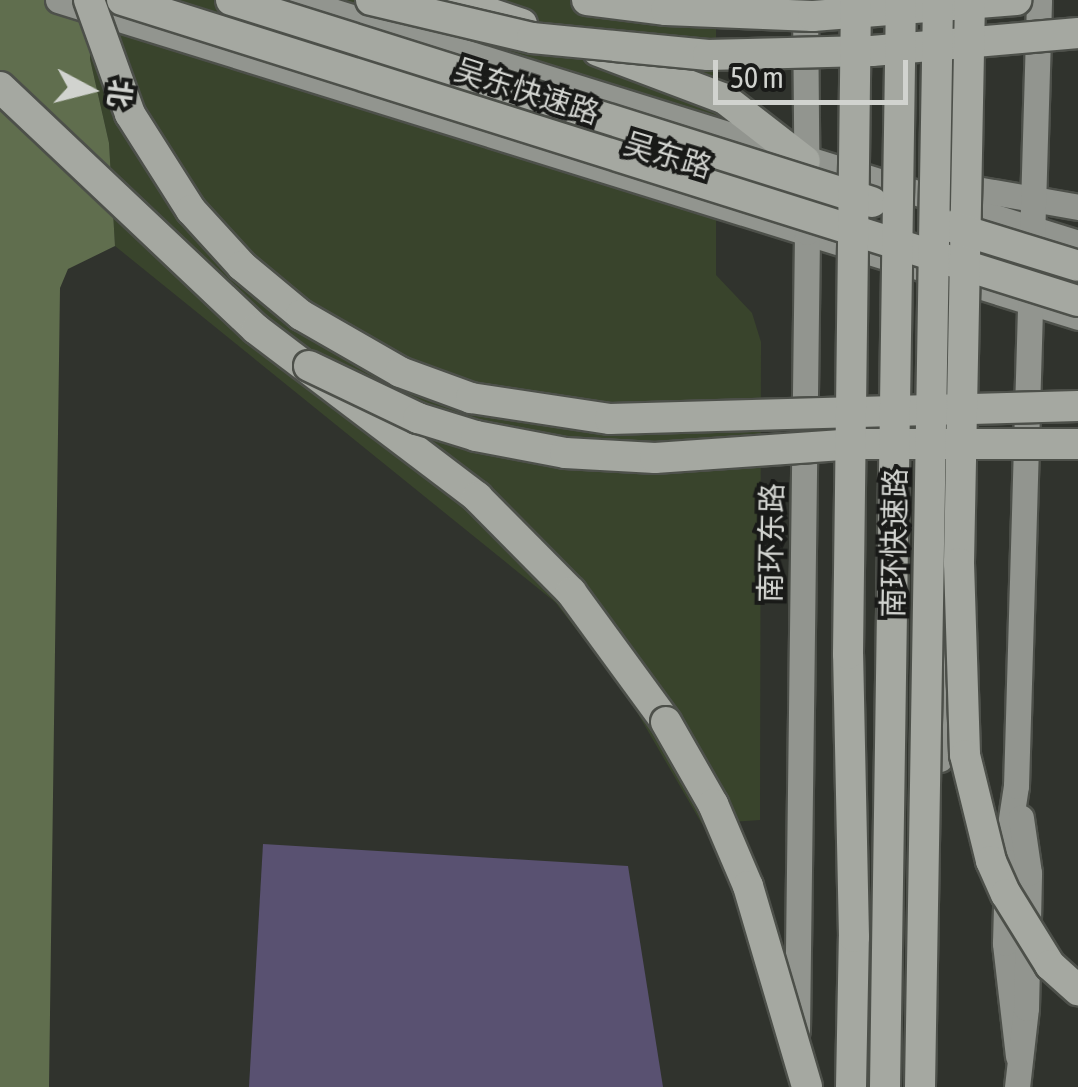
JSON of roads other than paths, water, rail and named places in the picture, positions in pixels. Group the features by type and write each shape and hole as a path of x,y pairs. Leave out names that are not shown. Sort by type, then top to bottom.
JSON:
{"highway":[{"name":"吴东快速路","path":"231,0 1078,266"},
{"path":"371,0 532,38 679,54 872,52 1078,33"},
{"path":"451,0 686,81 724,99 805,161"},
{"path":"587,0 666,10 813,16 1016,0"},
{"path":"851,1087 854,937 848,654 856,0"},
{"name":"南环快速路","path":"885,1087 901,0"},
{"name":"南环快速路","path":"920,1087 938,0"},
{"path":"970,0 959,564 965,755 991,862 1006,894 1050,965 1078,990"},
{"name":"吴东快速路","path":"102,4 1078,301"},
{"path":"102,4 130,114 169,180 216,240 301,315 366,356 417,379 506,406 645,420 1024,404 1078,406"},
{"path":"0,87 256,329 478,497 571,592 635,676 698,774 728,837 770,947 806,1087"},
{"path":"309,366 418,418 490,439 565,453 670,458 853,444 1078,444"}],"main road":[{"name":"吴东路","path":"58,0 102,4 1078,317"},
{"name":"吴东路","path":"297,0 1078,243"},
{"name":"南环东路","path":"796,1087 807,232 804,0"},
{"path":"1017,1087 1026,1008 1029,872 1016,786 1039,0"},
{"path":"805,161 1078,207"},
{"path":"933,1087 951,204"}]}
